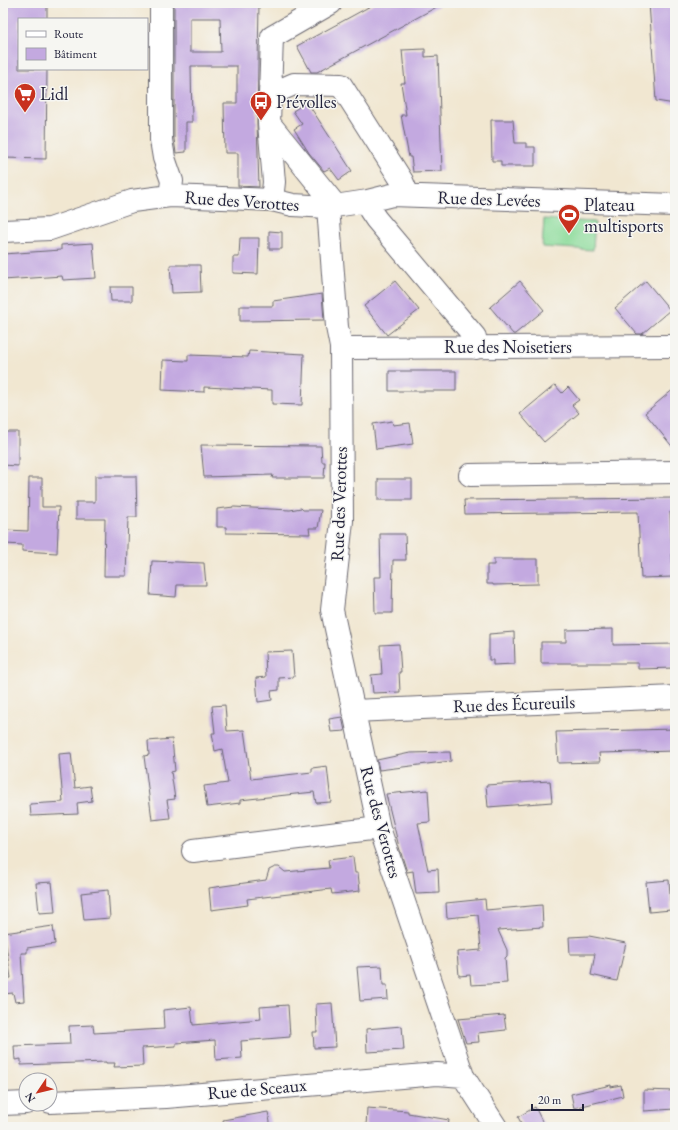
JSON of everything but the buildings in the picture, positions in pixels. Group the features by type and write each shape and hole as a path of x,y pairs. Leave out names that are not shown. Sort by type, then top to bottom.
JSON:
{"street":[{"path":"161,3 161,140 164,158 172,180 170,196"},
{"path":"272,200 274,182 269,123 272,37 331,3"},
{"path":"271,94 294,84 341,85 402,180 408,195"},
{"path":"269,123 332,207"},
{"name":"Rue des Levées","path":"332,207 392,195 675,205"},
{"name":"Rue des Verottes","path":"3,231 50,229 132,201 170,196 272,200 292,205 332,207 338,327 341,347 342,521 332,610 379,828 463,1076 496,1127"},
{"path":"368,201 370,210 376,219 475,337 476,348"},
{"name":"Rue des Noisetiers","path":"341,347 476,348 675,346"},
{"path":"470,474 675,472"},
{"name":"Rue des Écureuils","path":"353,711 675,697"},
{"path":"193,851 379,828"},
{"name":"Rue de Sceaux","path":"58,1102 166,1097 437,1074 463,1076"},
{"path":"3,1104 18,1103"}],"green space":[{"name":"Plateau multisports","path":"544,219 595,222 593,250 542,247"}],"place":[{"name":"Lidl","path":"25,114"},
{"name":"Prévolles","path":"261,122"},
{"name":"Plateau multisports","path":"569,234"}]}
